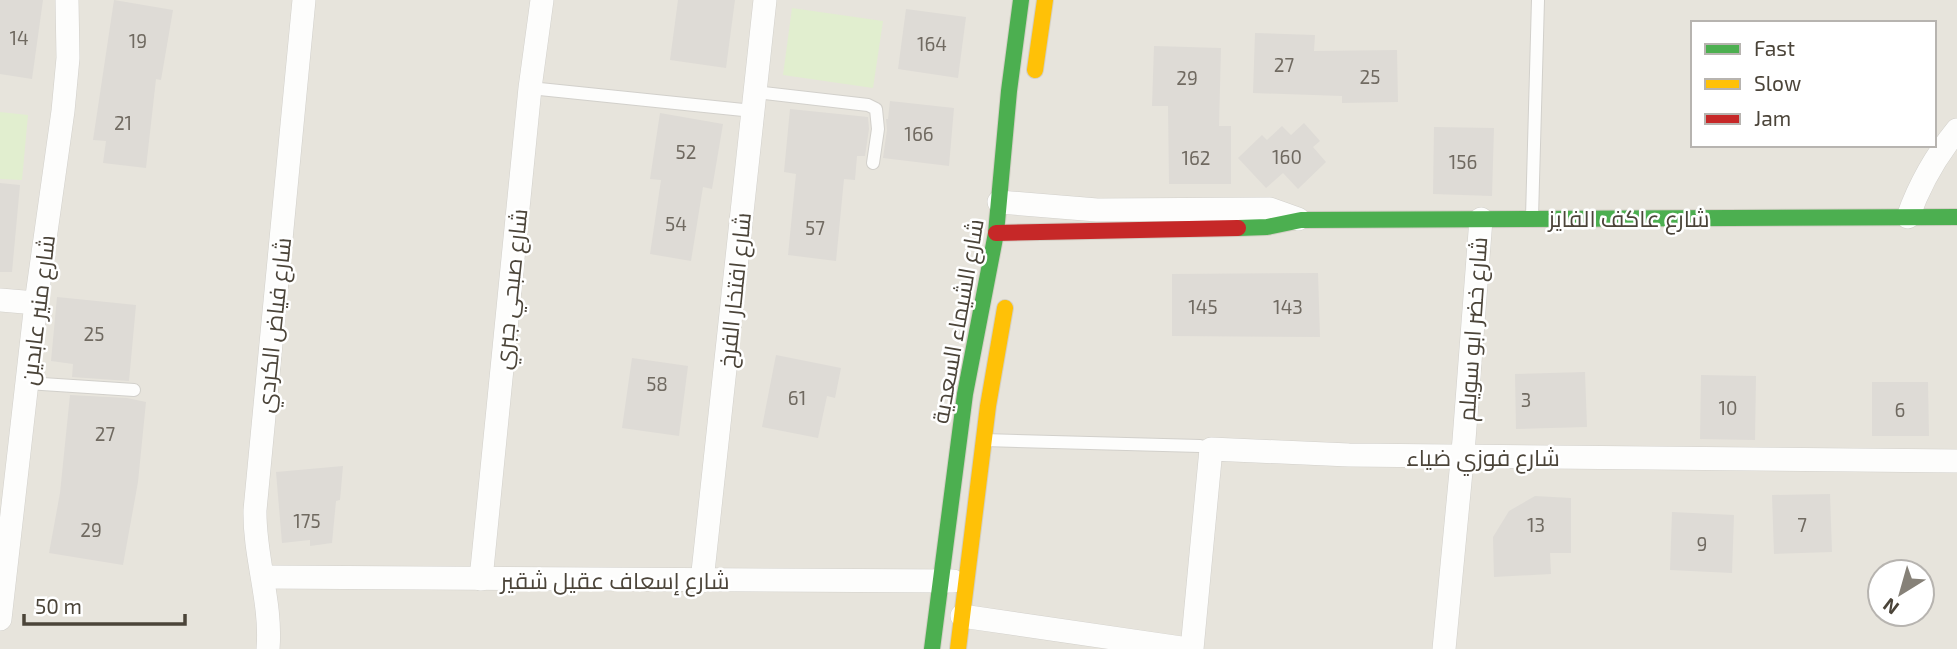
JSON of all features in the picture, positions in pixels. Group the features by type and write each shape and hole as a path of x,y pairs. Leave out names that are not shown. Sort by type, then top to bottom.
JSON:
{"street":[{"name":"شارع منير عابدين","path":"0,619 36,303 63,111 68,58 67,0"},
{"name":"شارع فياض الكردي","path":"268,649 270,628 257,555 255,510 304,0"},
{"name":"شارع صبحي جبري","path":"481,579 530,88 542,0"},
{"name":"شارع افتخار الفرخ","path":"702,581 765,0"},
{"name":"شارع الشيماء السعدية","path":"1017,240 1009,91 1021,0"},
{"path":"1033,80 1045,0"},
{"path":"1908,216 1923,177 1957,130"},
{"name":"شارع الشيماء السعدية","path":"932,649 965,394 996,233 1015,200"},
{"name":"شارع عاكف الفايز","path":"1015,200 1097,210 1270,209 1301,220"},
{"name":"شارع عاكف الفايز","path":"996,233 1017,240 1267,228 1301,220 1957,217"},
{"name":"شارع خضر ابو سويلم","path":"1444,649 1480,219"},
{"name":"شارع الشيماء السعدية","path":"958,649 984,440 1009,287"},
{"path":"0,300 36,303"},
{"path":"962,616 1190,649 1211,449"},
{"name":"شارع فوزي ضياء","path":"1211,449 1462,457 1957,461"},
{"name":"شارع إسعاف عقيل شقير","path":"263,577 967,582"}],"lane":[{"path":"1532,217 1538,0"},
{"path":"530,88 754,102 868,105 876,109 878,129 873,163"},
{"path":"27,383 134,390"},
{"path":"959,439 1200,446 1211,449"}],"shaded area":[{"path":"0,0 1957,0 1957,649 0,649"}],"green space":[{"path":"792,8 883,21 873,88 783,75"},
{"path":"0,112 28,115 22,180 0,179"}],"building":[{"path":"0,0 43,0 32,79 0,74"},
{"path":"114,0 173,10 161,80 156,79 146,168 103,163 106,141 93,140"},
{"path":"678,0 735,0 726,68 670,60"},
{"path":"906,9 966,17 958,78 898,69"},
{"path":"1255,33 1315,35 1314,51 1397,50 1398,102 1342,103 1342,96 1253,93"},
{"path":"1154,46 1221,48 1219,126 1231,126 1231,184 1169,184 1168,106 1152,106"},
{"path":"890,101 954,108 949,166 883,158"},
{"path":"790,109 868,117 865,156 857,156 855,180 844,179 836,261 788,255 796,174 784,172"},
{"path":"660,113 723,124 712,189 703,187 691,261 650,254 661,180 650,179"},
{"path":"1304,123 1320,141 1313,147 1326,162 1298,189 1283,173 1266,188 1238,158 1262,135 1267,140 1282,126 1291,135"},
{"path":"1434,127 1494,128 1492,196 1433,194"},
{"path":"0,183 20,185 12,272 0,272"},
{"path":"1318,273 1320,337 1172,336 1172,274"},
{"path":"57,297 136,305 129,381 72,377 73,364 51,361"},
{"path":"776,355 841,368 835,398 827,396 818,438 762,427"},
{"path":"632,358 688,366 679,436 622,428"},
{"path":"1585,372 1587,427 1516,429 1515,374"},
{"path":"1701,375 1756,376 1755,440 1700,439"},
{"path":"1872,382 1928,382 1929,436 1872,436"},
{"path":"70,395 127,398 146,402 138,482 123,565 49,553 60,493"},
{"path":"343,466 332,543 310,546 310,540 282,543 276,472"},
{"path":"1830,494 1832,552 1774,554 1772,495"},
{"path":"1535,496 1571,498 1571,553 1550,553 1551,574 1494,577 1493,537 1509,511"},
{"path":"1672,512 1734,515 1732,573 1670,570"}],"traffic: fast":[{"path":"932,649 965,394 996,233 1009,91 1021,0"},
{"path":"1238,228 1267,227 1301,220 1957,217"}],"traffic: slow":[{"path":"1035,70 1045,0"},
{"path":"958,649 988,406 1005,308"}],"traffic: jam":[{"path":"996,233 1238,228"}]}
